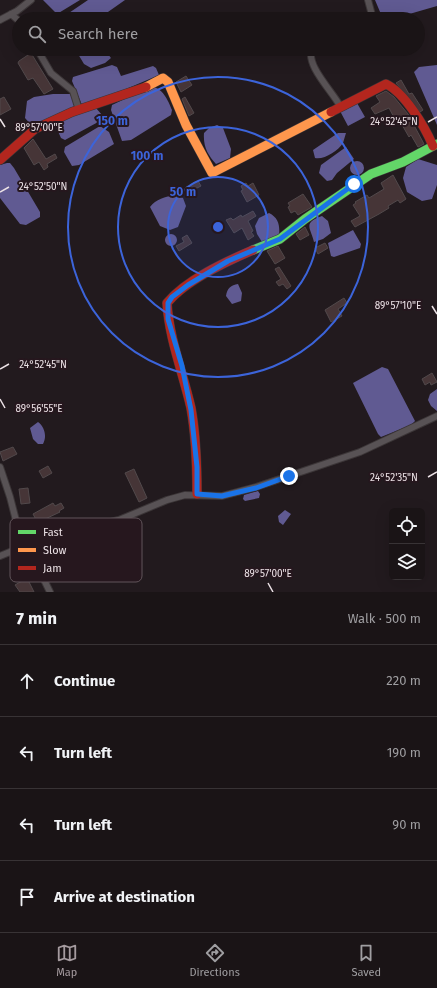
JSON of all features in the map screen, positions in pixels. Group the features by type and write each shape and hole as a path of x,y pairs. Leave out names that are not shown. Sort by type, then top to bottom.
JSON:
{"street":[{"path":"14,12 31,0"},
{"path":"368,0 371,12"},
{"path":"0,20 11,14"},
{"path":"41,56 51,72 73,91 79,110"},
{"path":"311,56 319,76 340,106"},
{"path":"0,160 36,128 79,110 166,78 186,124 212,173 380,86 389,85 409,105 435,145 403,162 371,174 311,215 280,239 228,261 188,285 172,297 168,303 168,319 180,360 191,410 197,467 197,494"},
{"path":"124,518 167,500 185,495 197,494 222,496 256,488 360,452 437,416"},
{"path":"0,467 15,518"},
{"path":"0,556 10,553"},
{"path":"45,582 50,592"}],"shaded area":[{"path":"43,0 80,0 60,12 55,12"},
{"path":"88,0 125,0 108,12 70,12"},
{"path":"375,0 437,0 437,6 416,12 380,12"},
{"path":"79,56 109,56 111,58 105,63 91,68 84,64"},
{"path":"112,65 117,67 121,76 153,66 156,68 159,75 86,106 82,105 72,81 73,77"},
{"path":"437,65 437,125 414,72 419,67"},
{"path":"150,87 158,89 164,94 172,110 171,115 131,140 122,141 111,110 112,105"},
{"path":"53,94 70,94 76,107 32,126 25,118 27,101 34,97"},
{"path":"357,103 365,117 348,126 340,111"},
{"path":"96,108 102,115 100,121 65,140 61,138 56,127 60,120"},
{"path":"217,125 223,128 231,149 230,158 216,164 207,150 204,142 204,133 209,128"},
{"path":"100,126 109,132 114,144 79,165 72,166 64,152 65,147"},
{"path":"338,133 346,133 341,146 334,152 322,158 315,158 313,150"},
{"path":"346,147 354,159 337,173 332,180 327,181 319,173 321,165"},
{"path":"418,159 437,165 437,185 432,199 422,201 407,192 403,178 406,167"},
{"path":"354,161 360,161 364,165 364,171 360,175 354,175 350,171 350,165"},
{"path":"10,163 14,168 40,212 40,217 26,225 20,224 0,198 0,165"},
{"path":"175,195 183,198 186,206 178,227 170,230 160,226 150,207 158,200"},
{"path":"269,213 277,220 279,236 262,242 257,234 255,226 259,218"},
{"path":"322,216 328,221 331,233 323,239 314,242 309,226 312,221"},
{"path":"353,230 361,244 360,248 334,257 331,256 328,243"},
{"path":"169,234 173,234 177,240 173,246 169,246 165,242 165,238"},
{"path":"238,284 242,293 241,301 232,304 226,296 227,291 233,285"},
{"path":"382,367 388,369 415,421 411,425 381,437 378,434 353,383"},
{"path":"437,389 437,411 431,406 428,400 430,394"},
{"path":"38,422 45,432 43,444 38,444 33,439 30,428"},
{"path":"258,491 260,494 259,498 245,501 243,499 244,495"},
{"path":"285,510 291,514 283,525 279,522 278,516"}],"building":[{"path":"26,56 33,56 53,89 44,94 33,78 28,80 18,63"},
{"path":"186,76 192,85 181,92 176,82"},
{"path":"401,80 409,94 412,93 423,110 420,112 396,83"},
{"path":"386,91 394,97 408,114 424,144 418,147 411,135 409,137 401,123 398,125 389,108 375,114 371,108 380,102 376,96"},
{"path":"4,97 11,109 0,115 0,99"},
{"path":"185,97 194,113 189,116 182,99"},
{"path":"33,139 46,159 55,154 57,158 47,164 48,167 44,170 39,162 34,165 24,148"},
{"path":"393,175 406,199 400,203 398,200 388,206 389,208 355,227 351,221 360,216 353,205 356,203 355,202 367,195 369,198 384,189 381,183"},
{"path":"198,181 201,186 189,192 186,187"},
{"path":"246,183 248,186 253,183 259,195 247,202 241,191 243,190 241,186"},
{"path":"303,194 312,207 298,215 295,211 291,213 288,203"},
{"path":"253,211 256,216 248,221 253,231 251,232 254,236 248,240 242,228 234,233 226,220 231,218 233,220 241,215 242,217"},
{"path":"305,227 309,235 300,240 296,234"},
{"path":"187,235 192,243 179,251 176,246 184,242 182,238"},
{"path":"325,243 328,248 318,254 315,248"},
{"path":"278,246 285,258 275,264 267,251"},
{"path":"279,267 291,286 287,289 283,284 279,286 276,282 281,279 275,269"},
{"path":"344,298 347,303 338,309 342,316 331,322 325,310"},
{"path":"432,373 437,382 431,385 430,382 425,385 422,379"},
{"path":"13,447 17,454 3,461 0,452"},
{"path":"48,466 52,473 43,478 39,471"},
{"path":"134,469 147,498 139,502 125,473"},
{"path":"28,488 30,503 21,504 19,489"},
{"path":"53,503 55,506 61,503 64,508 59,511 60,512 47,518 35,518 33,514"},
{"path":"20,582 29,582 34,592 20,592 15,585"}],"traffic: fast":[{"path":"253,250 280,239 305,219 371,174 403,162 437,144"}],"traffic: slow":[{"path":"146,87 163,78 168,82 186,125 212,173 331,112"}],"traffic: jam":[{"path":"331,112 386,84 393,88 414,111 433,146"},
{"path":"0,160 35,129 72,112 146,87"},
{"path":"197,494 196,451 193,419 170,329 167,303 195,279 218,266 253,250"}],"route":[{"path":"289,476 265,483 256,488 222,496 197,494 198,478 191,410 182,366 168,319 168,303 172,297 188,285 228,261 243,256 280,239 354,184"}]}
